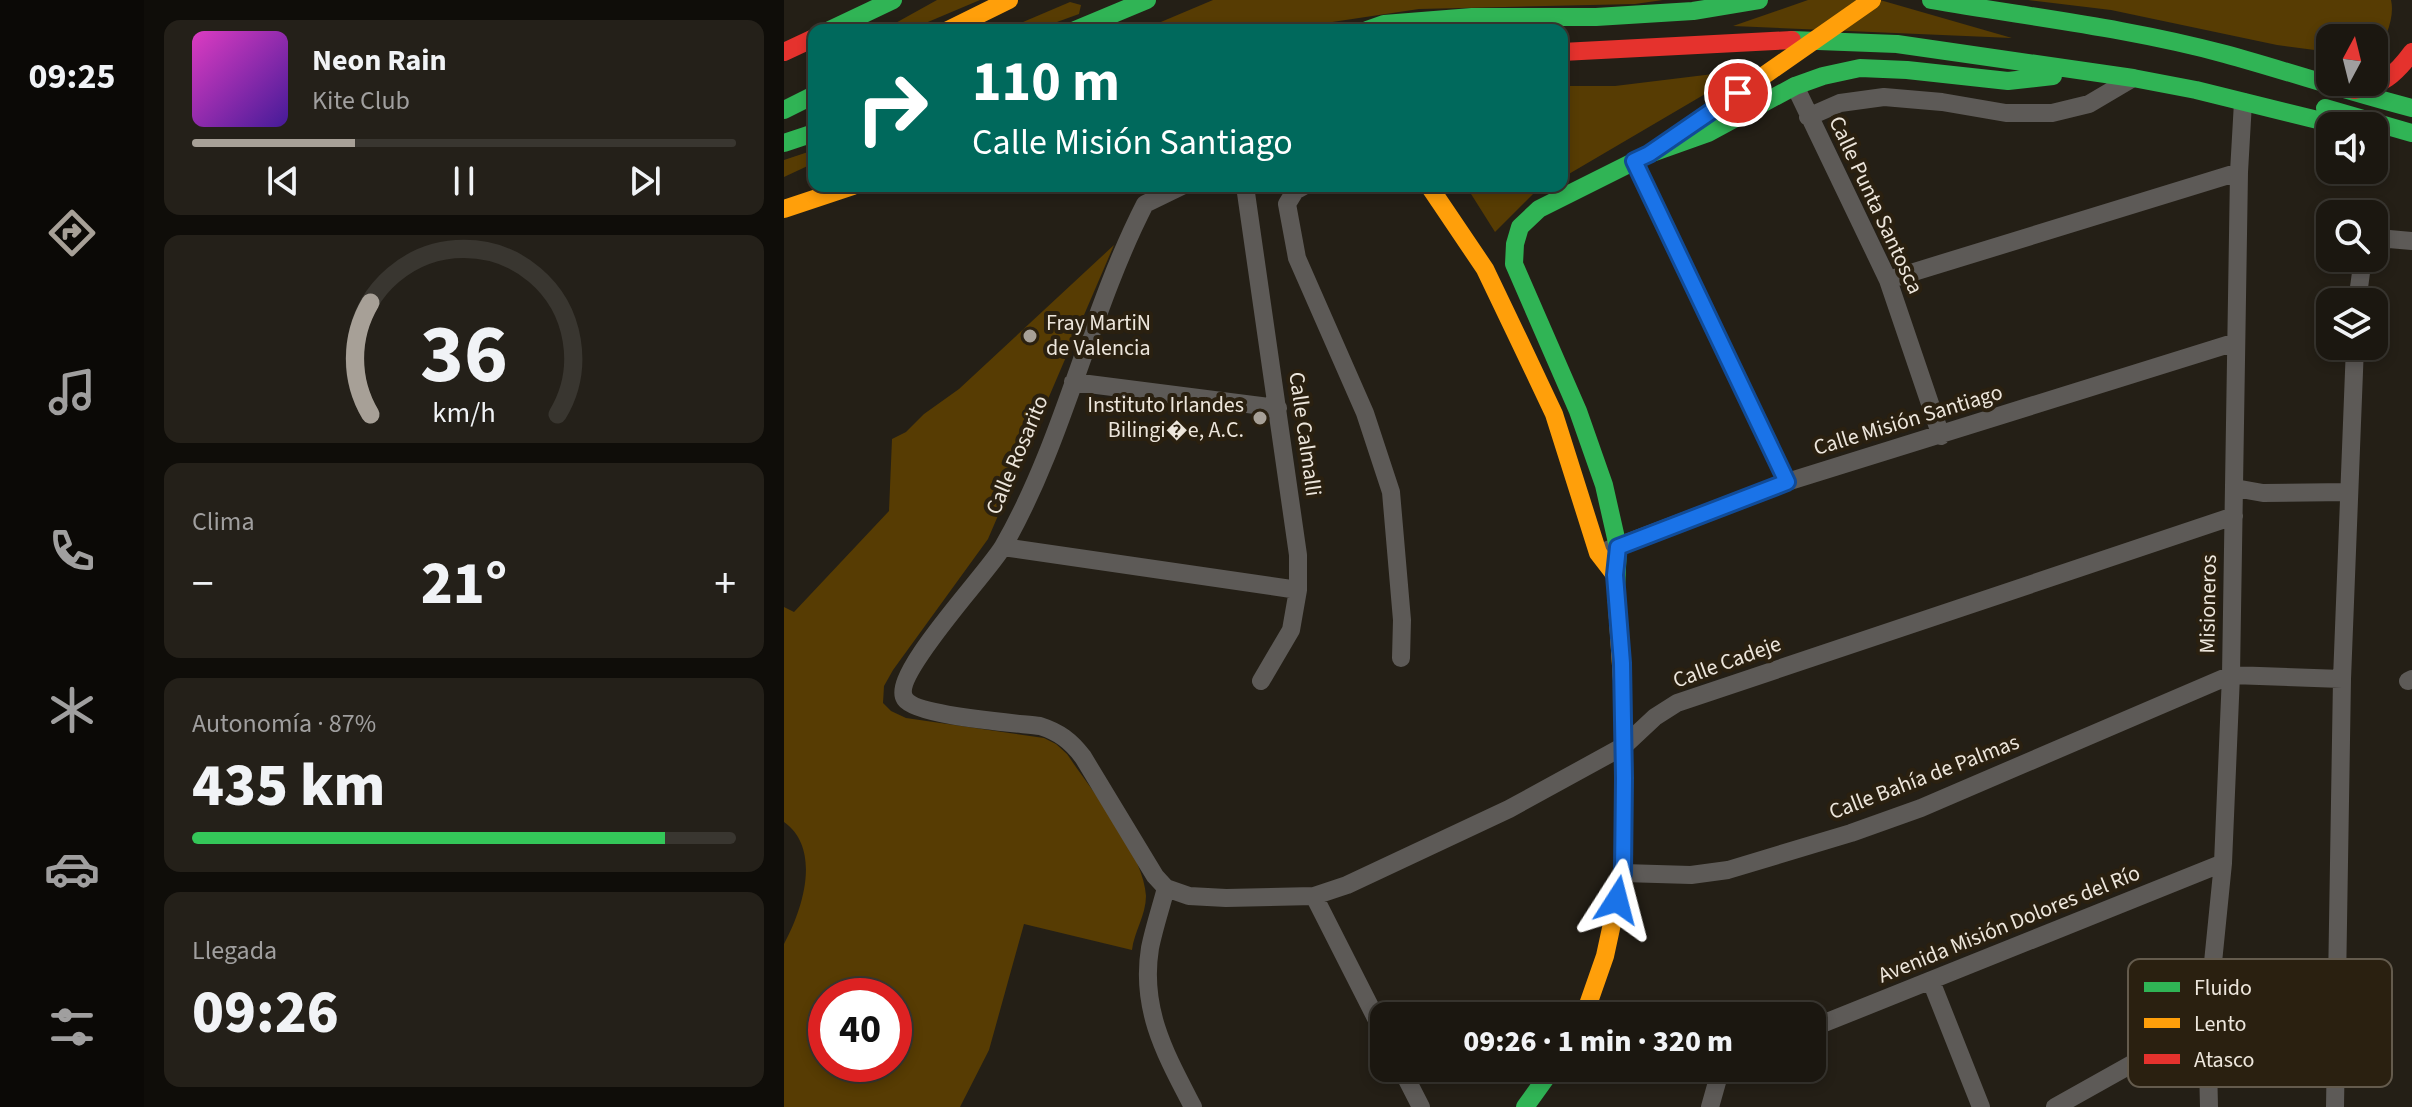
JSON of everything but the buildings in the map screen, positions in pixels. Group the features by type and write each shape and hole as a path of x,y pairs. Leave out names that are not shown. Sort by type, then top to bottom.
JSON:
{"main road":[{"path":"843,24 893,0"},
{"path":"960,24 1009,0"},
{"path":"1084,24 1108,7 1147,0"},
{"path":"1384,24 1472,17 1596,17 1693,11 1759,0"},
{"path":"1589,1002 1605,956 1623,873 1624,746 1620,615 1615,575 1618,547 1604,485 1578,411 1514,264 1515,244 1520,227 1539,209 1642,157 1872,0"},
{"path":"1931,0 2155,38 2224,54 2316,82"},
{"path":"1108,7 1123,24"},
{"path":"1568,52 1746,41 1821,40 1958,51 2133,78 2316,120"},
{"path":"784,52 808,41"},
{"path":"2388,81 2412,52"},
{"path":"1642,157 1708,133 1795,86 1860,68 2008,81 2086,72"},
{"path":"2243,102 2249,93 2267,93 2412,133"},
{"path":"2365,96 2412,108"},
{"path":"784,110 808,98"},
{"path":"784,143 808,135"},
{"path":"2388,139 2412,145"},
{"path":"784,209 835,192"},
{"path":"1433,192 1485,269 1554,414 1598,553 1615,575"},
{"path":"1525,1107 1543,1082"}],"street":[{"path":"1808,117 1840,103 1884,97 1942,102 2006,113 2052,113 2089,104 2133,78"},
{"name":"Calle Punta Santosca","path":"1795,86 1888,280 1941,436"},
{"name":"Misioneros","path":"2213,959 2223,863 2231,675 2239,172 2243,102"},
{"path":"1642,157 1787,482"},
{"path":"1888,280 2239,172"},
{"name":"Calle Rosarito","path":"1166,888 1155,876 1083,757 1073,744 1056,731 1040,726 928,712 918,709 903,697 904,683 913,665 1003,547 1051,443 1145,204 1170,192"},
{"name":"Calle Calmalli","path":"1246,192 1298,555 1298,590 1291,630 1261,681"},
{"path":"1294,192 1287,204 1297,258 1365,413 1391,492 1402,620 1401,658"},
{"path":"2388,239 2412,241"},
{"name":"Calle Misión Santiago","path":"1598,553 1787,482 2236,342"},
{"path":"2338,959 2342,679 2354,360"},
{"path":"1073,382 1278,408"},
{"path":"2235,488 2263,493 2349,492"},
{"name":"Calle Cadeje","path":"1166,888 1189,896 1226,898 1314,896 1347,885 1509,809 1624,746 1655,717 1677,703 2234,516"},
{"path":"1003,547 1298,590"},
{"path":"2231,675 2342,679"},
{"name":"Calle Bahía de Palmas","path":"1623,873 1691,875 1728,870 1851,833 1921,808 2231,675"},
{"name":"Avenida Misión Dolores del Río","path":"1826,1022 2223,863"},
{"path":"1166,888 1150,949 1151,1015 1161,1045 1193,1107"},
{"path":"1314,896 1370,1006"},
{"path":"1931,981 1981,1107"},
{"path":"2055,1107 2128,1066"},
{"path":"1408,1082 1421,1107"},
{"path":"1710,1107 1717,1082"},
{"name":"Misioneros","path":"2209,1087 2209,1107"},
{"path":"2335,1087 2335,1107"}],"shaded area":[{"path":"937,0 980,0 923,24 894,24"},
{"path":"1213,0 1663,0 1635,4 1419,9 1319,24 1156,24"},
{"path":"1808,0 1880,0 2012,38 1733,26"},
{"path":"2028,0 2391,0 2392,14 2388,29 2388,24 2316,24 2316,50 2277,45 2111,10"},
{"path":"1070,2 1081,5 1079,14 1052,24 1018,24"},
{"path":"1746,70 1568,174 1568,86 1615,86"},
{"path":"808,152 808,166 784,177 784,160"},
{"path":"1470,192 1536,192 1533,194 1495,232"},
{"path":"1114,245 988,539 893,670 884,686 883,703 906,718 1044,738 1056,744 1067,754 1126,842 1143,879 1146,896 1144,910 1132,950 1024,924 989,1050 960,1107 784,1107 784,944 802,897 806,863 796,834 784,822 784,607 794,612 889,511 892,439 906,432 924,414 959,389"}],"traffic: fast":[{"path":"843,24 893,0"},
{"path":"1089,24 1147,0"},
{"path":"1384,24 1472,17 1596,17 1693,11 1759,0"},
{"path":"1931,0 2189,45 2412,108"},
{"path":"1792,40 1897,44 2133,78 2316,120"},
{"path":"1649,154 1708,133 1795,86 1860,68 2008,81 2053,76"},
{"path":"784,110 808,98"},
{"path":"2325,108 2412,133"},
{"path":"1616,589 1618,547 1604,485 1578,411 1514,264 1515,244 1520,227 1539,209 1649,154 1716,109"},
{"path":"784,143 808,135"},
{"path":"1525,1107 1543,1082"}],"traffic: slow":[{"path":"960,24 1009,0"},
{"path":"1716,109 1872,0"},
{"path":"784,209 835,192"},
{"path":"1433,192 1485,269 1519,340 1554,414 1598,553 1615,575"},
{"path":"1589,1002 1605,956 1623,873 1623,696 1616,589"}],"traffic: jam":[{"path":"1568,52 1792,40"},
{"path":"784,52 808,41"},
{"path":"2388,77 2412,52"}],"place":[{"name":"Fray MartiN de Valencia","path":"1030,336"},
{"name":"Instituto Irlandes Bilingi�e, A.C.","path":"1260,418"}],"route":[{"path":"1617,900 1623,873 1624,778 1620,615 1615,575 1618,547 1787,482 1634,161 1738,93"}]}
